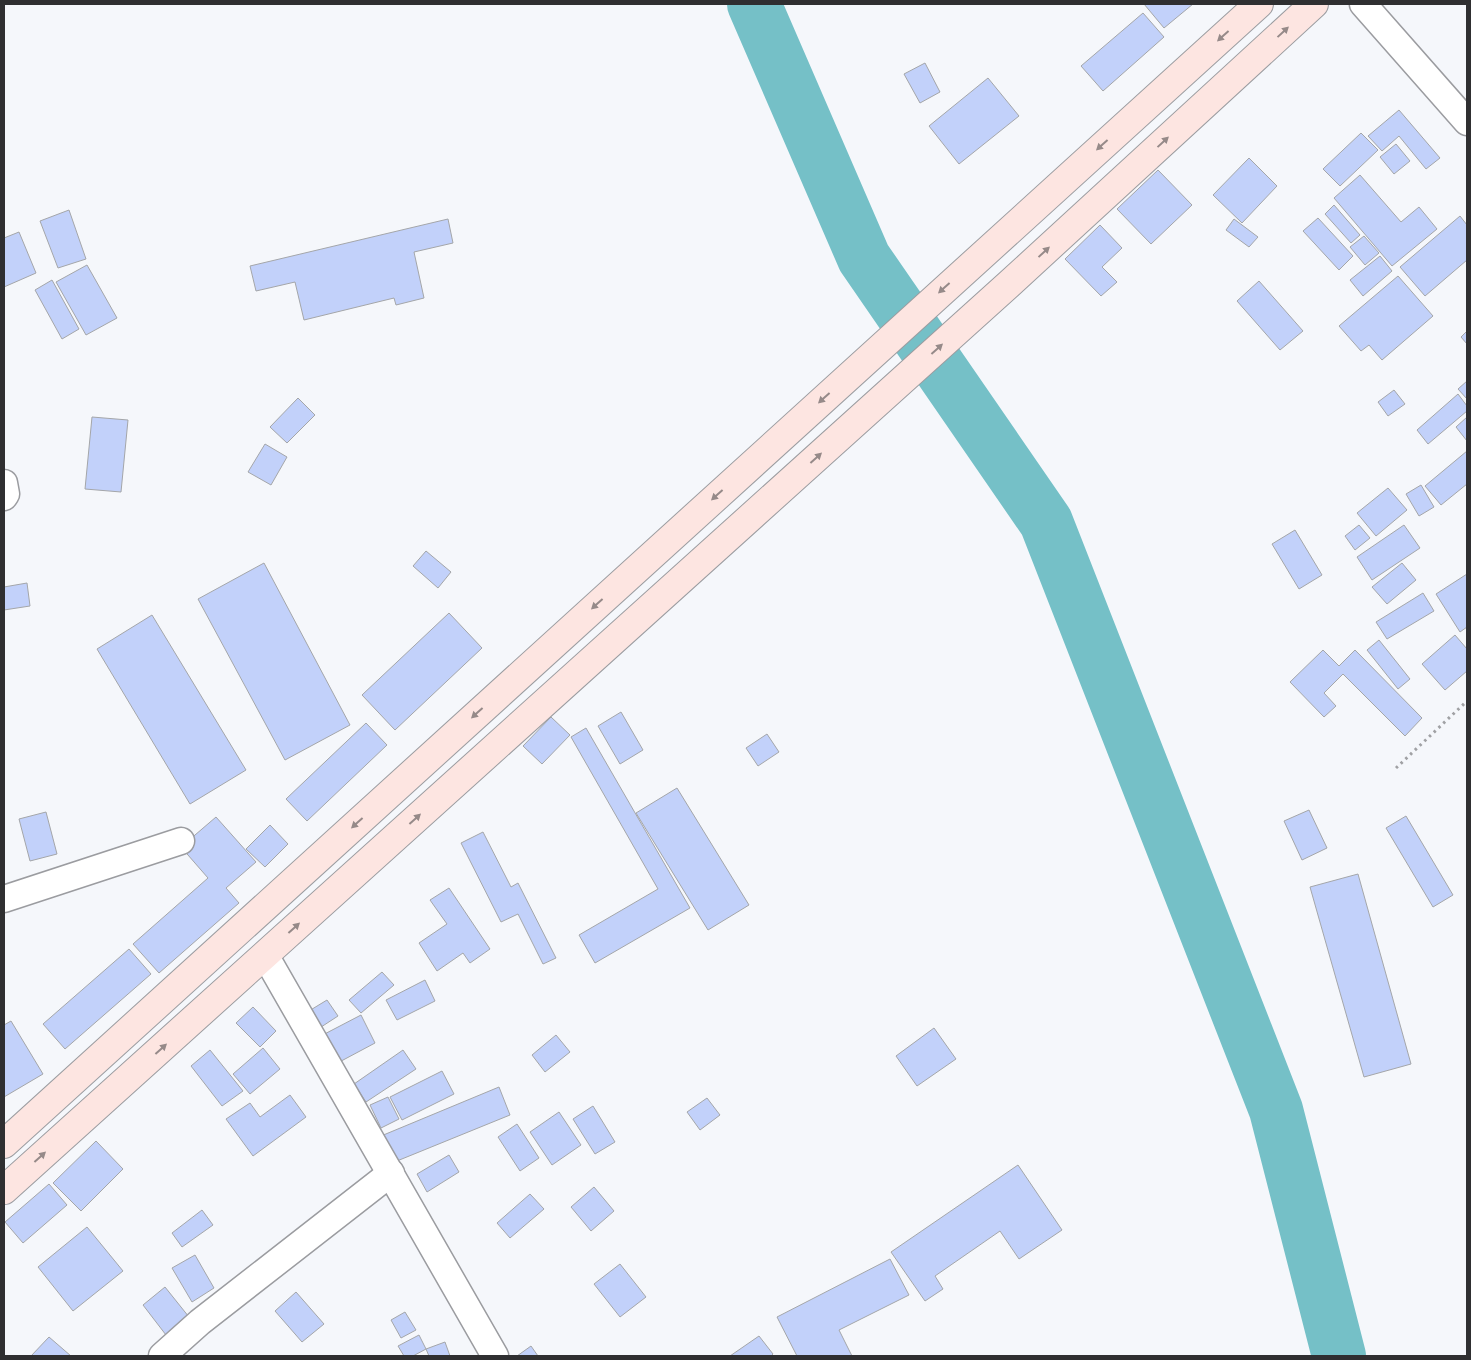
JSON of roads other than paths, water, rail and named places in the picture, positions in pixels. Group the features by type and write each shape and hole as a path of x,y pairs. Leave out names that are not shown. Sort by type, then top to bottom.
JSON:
{"main road":[{"path":"4,1144 980,255 1259,4"},
{"path":"4,1190 1008,285 1314,4"}],"street":[{"path":"1363,4 1467,122"},
{"path":"4,483 6,494 4,497"},
{"path":"4,899 181,842"},
{"path":"265,955 495,1356"},
{"path":"162,1356 200,1322 390,1172"}],"waterway":[{"path":"754,4 864,258 1046,522 1276,1110 1339,1356"}]}
